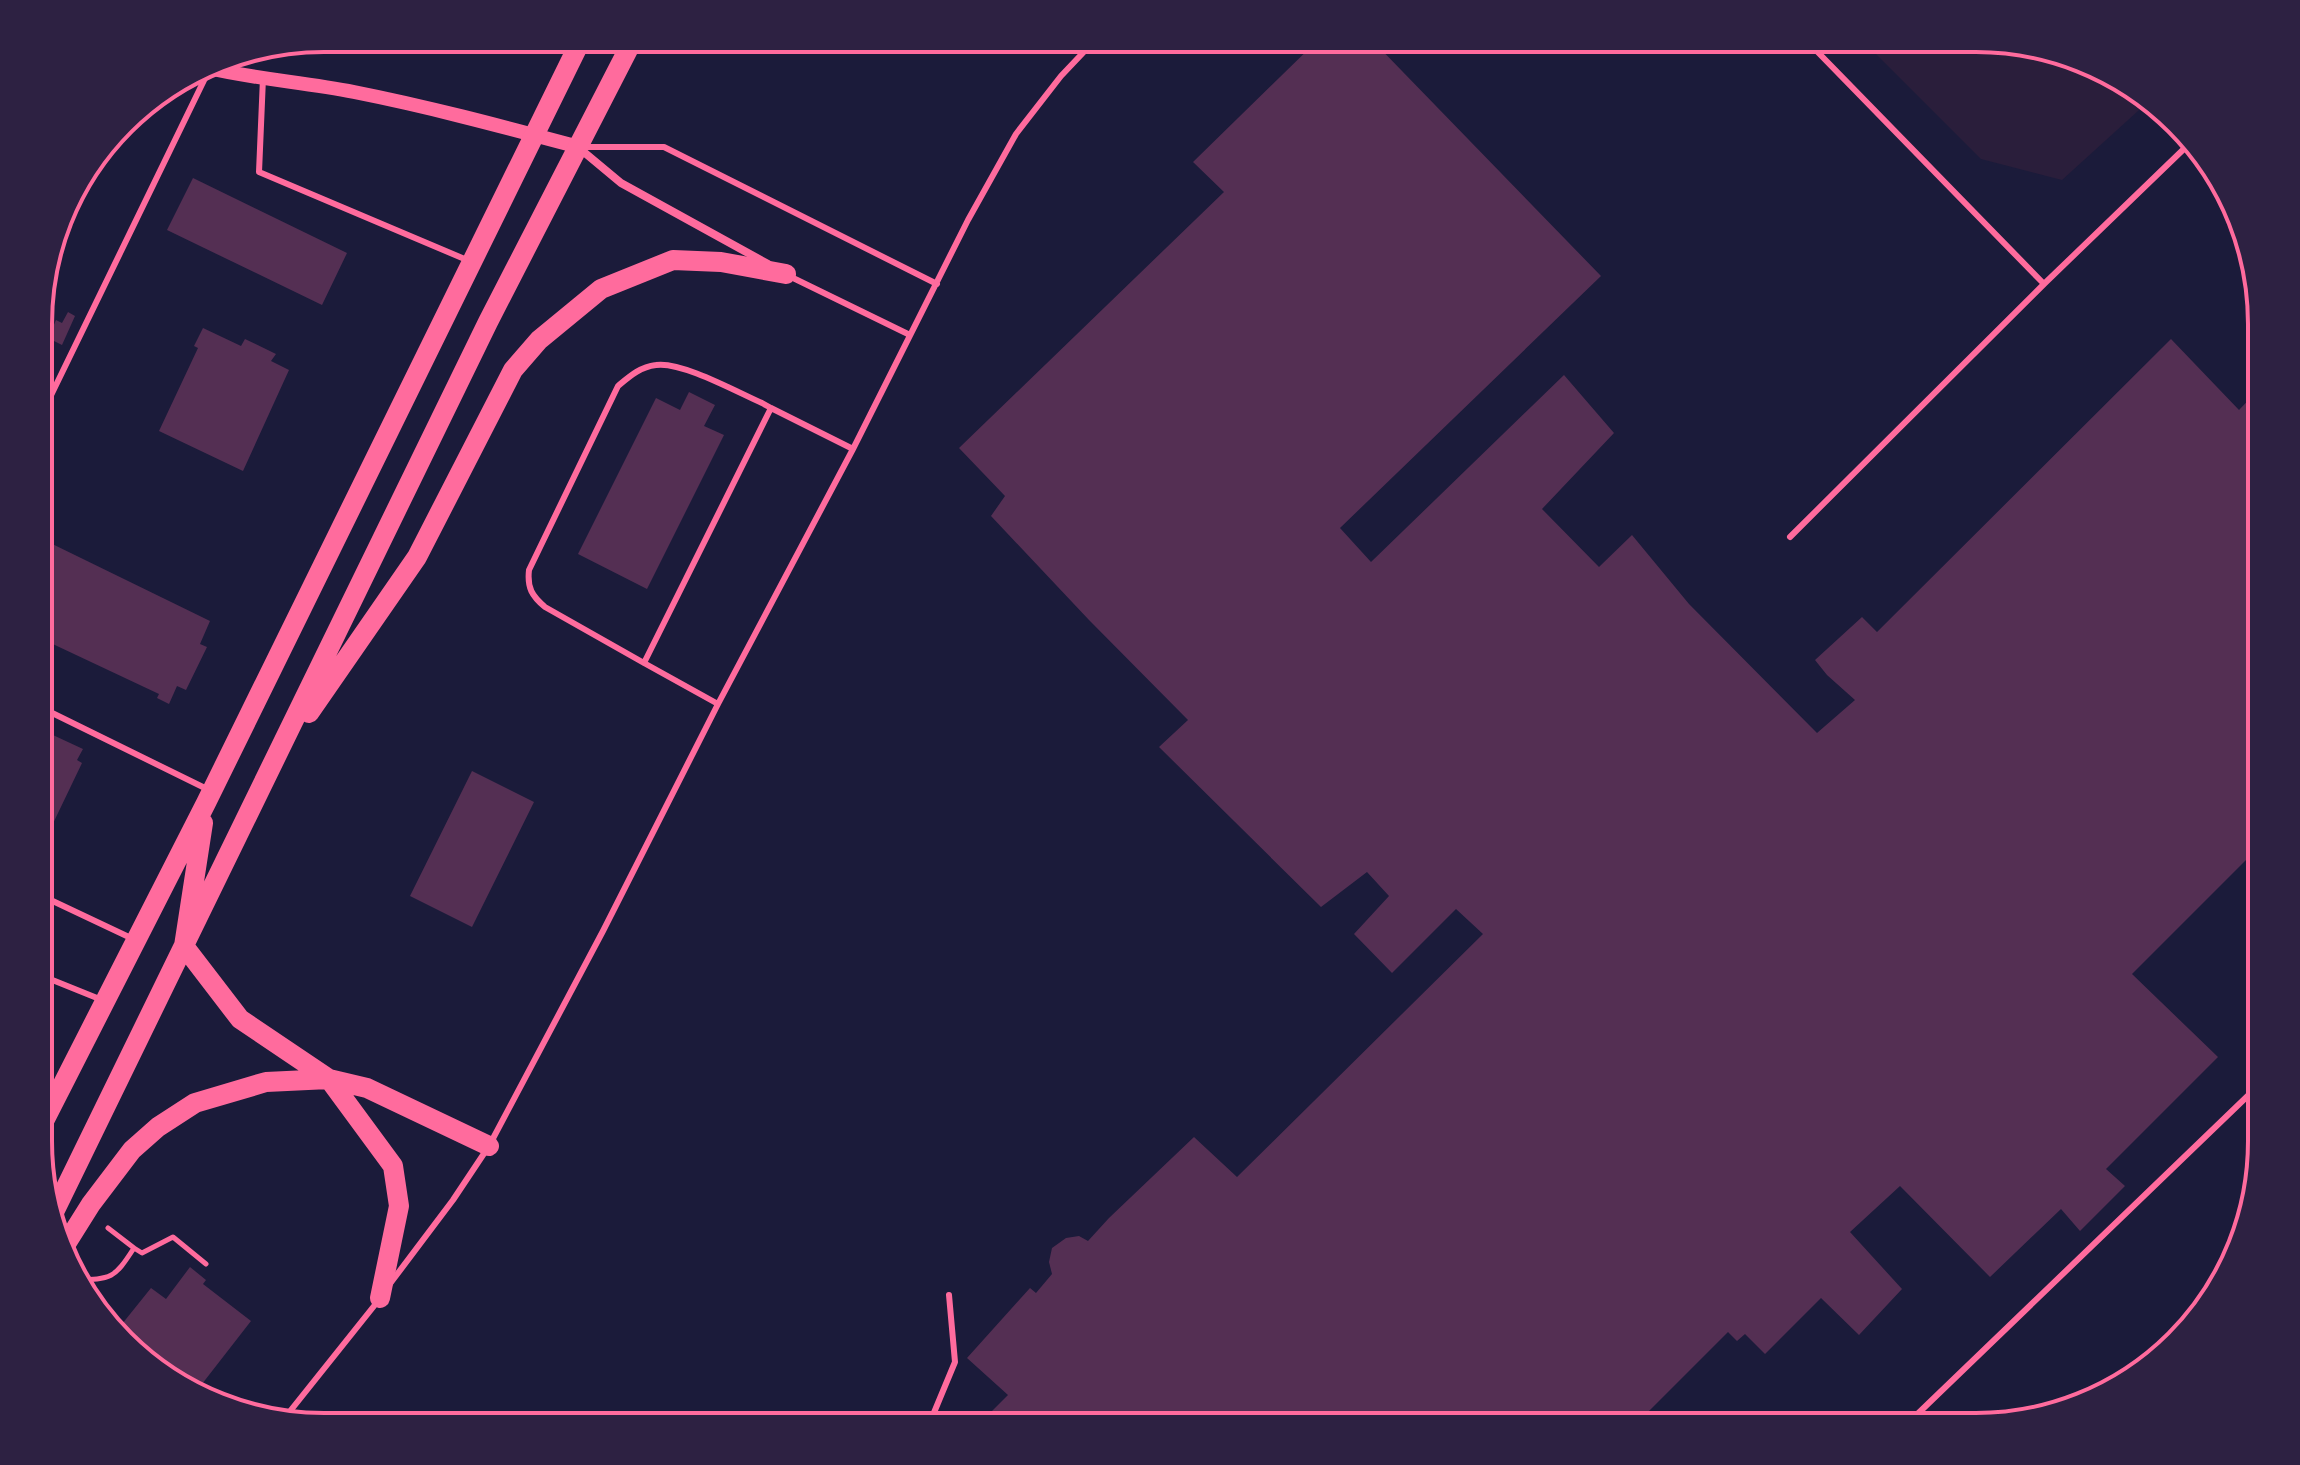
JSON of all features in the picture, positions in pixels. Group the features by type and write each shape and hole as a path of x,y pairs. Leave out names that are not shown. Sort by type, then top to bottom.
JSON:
{"main road":[{"path":"52,1105 209,797 575,52"},
{"path":"59,1202 488,322 627,52"},
{"path":"273,765 417,557 513,370 539,340 601,289 673,260 721,262 786,274"},
{"path":"209,797 184,946 240,1019 329,1079 393,1166 399,1206 380,1298"},
{"path":"70,1238 132,1150 158,1127 195,1103 266,1082 329,1079 367,1088 489,1146"}],"street":[{"path":"225,71 350,91 459,115 579,147 621,183 786,274"}],"lane":[{"path":"290,1411 380,1298 489,1146 853,449 968,220 1016,134 1045,95 1084,52"},
{"path":"1818,52 2044,284"},
{"path":"263,78 259,172 472,262"},
{"path":"52,393 200,82"},
{"path":"579,147 664,147 937,284"},
{"path":"1790,537 2184,149"},
{"path":"786,274 910,335"},
{"path":"718,704 545,607 529,591 529,570 618,386 636,371 657,364 675,365 853,449"},
{"path":"644,663 771,408"},
{"path":"52,713 209,797"},
{"path":"52,901 136,941"},
{"path":"52,980 105,1001"},
{"path":"1919,1412 2247,1097"},
{"path":"934,1413 955,1362 949,1295"}],"path":[{"path":"107,1226 142,1253 173,1237 206,1264"},
{"path":"90,1279 103,1279 118,1273 134,1248"}],"shaded area":[{"path":"1874,52 1976,52 2011,54 2046,61 2096,80 2142,108 2062,180 1981,159"}],"building":[{"path":"1306,52 1384,52 1601,276 1340,528 1371,562 1564,375 1614,433 1542,509 1599,567 1632,535 1689,604 1817,733 1855,700 1815,660 1862,617 1877,632 2171,339 2239,410 2247,402 2247,859 2132,974 2218,1057 2106,1169 2125,1186 2080,1231 2061,1209 1990,1277 1900,1186 1850,1232 1902,1289 1859,1335 1821,1298 1765,1354 1745,1334 1737,1341 1728,1332 1648,1412 990,1413 1008,1395 967,1358 1030,1288 1036,1293 1052,1274 1049,1262 1052,1248 1066,1238 1079,1236 1088,1241 1194,1137 1237,1177 1483,934 1456,909 1392,973 1354,934 1389,896 1367,872 1321,907 1159,747 1188,720 991,516 1005,496 959,448 1224,192 1193,162"},
{"path":"193,178 347,253 322,305 167,230"},
{"path":"68,312 75,316 62,345 52,340 52,329 56,320 62,323"},
{"path":"203,328 241,346 245,339 276,354 271,361 289,370 243,471 159,431 198,348 194,346"},
{"path":"689,392 715,405 704,426 724,435 647,589 578,554 656,398 680,410"},
{"path":"52,544 210,621 200,644 207,647 186,690 177,686 169,704 157,698 159,694 52,644"},
{"path":"52,735 83,749 77,760 82,763 52,826"},
{"path":"472,771 534,802 472,927 410,896"},
{"path":"190,1267 206,1280 203,1284 251,1321 202,1384 173,1367 123,1323 151,1288 166,1299"}]}
